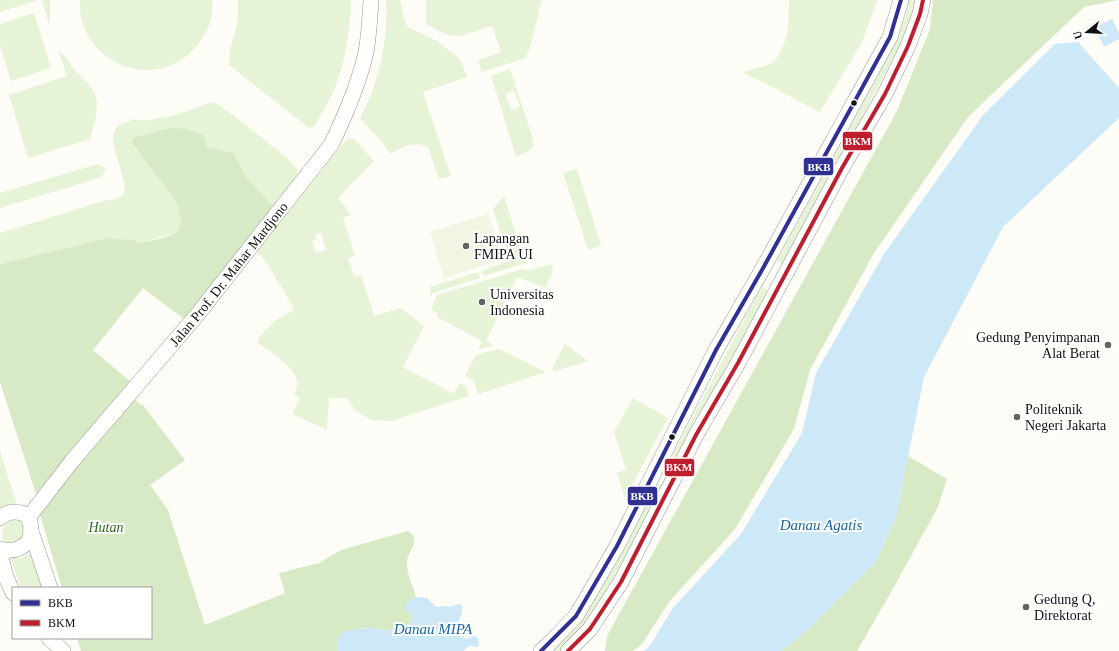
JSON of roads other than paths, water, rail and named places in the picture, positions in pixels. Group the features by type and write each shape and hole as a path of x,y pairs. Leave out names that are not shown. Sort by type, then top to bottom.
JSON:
{"street":[{"name":"Jalan Prof. Dr. Mahar Mardjono","path":"0,549 9,551 18,550 30,540 30,524 72,461 197,315 331,145 342,122 361,72 366,52 370,24 371,0"},
{"path":"542,651 576,616 627,528 655,468 675,433 716,350 762,270 890,36 902,0"},
{"path":"568,651 590,629 621,582 673,479 738,363 842,168 874,116 898,69 920,14 923,0"},
{"path":"762,270 780,282"},
{"path":"655,468 673,479"},
{"path":"0,518 11,512 24,514 30,524 50,587"},
{"path":"0,553 6,577 12,591"},
{"path":"50,639 63,651"},
{"path":"66,639 70,651"}],"water":[{"path":"1112,19 1119,33 1119,39 1104,47 1095,27"},
{"name":"Danau Agatis","path":"1078,42 1119,88 1119,118 1003,227 924,377 896,517 876,562 808,630 781,651 644,651 649,647 673,608 741,534 802,433 816,373 884,254 984,114 1055,44"},
{"name":"Danau MIPA","path":"416,597 427,598 436,607 451,607 457,604 462,605 462,612 456,628 458,634 466,639 474,636 478,638 479,644 477,647 469,646 463,651 337,651 338,639 343,632 374,628 388,631 412,623 412,616 406,609 406,603"}],"place":[{"name":"Lapangan FMIPA UI","path":"466,246"},
{"name":"Universitas Indonesia","path":"482,302"},
{"name":"Gedung Penyimpanan Alat Berat","path":"1108,345"},
{"name":"Politeknik Negeri Jakarta","path":"1017,417"},
{"name":"Gedung Q, Direktorat","path":"1026,607"}],"park label":[{"name":"Hutan","path":"106,527"}]}
